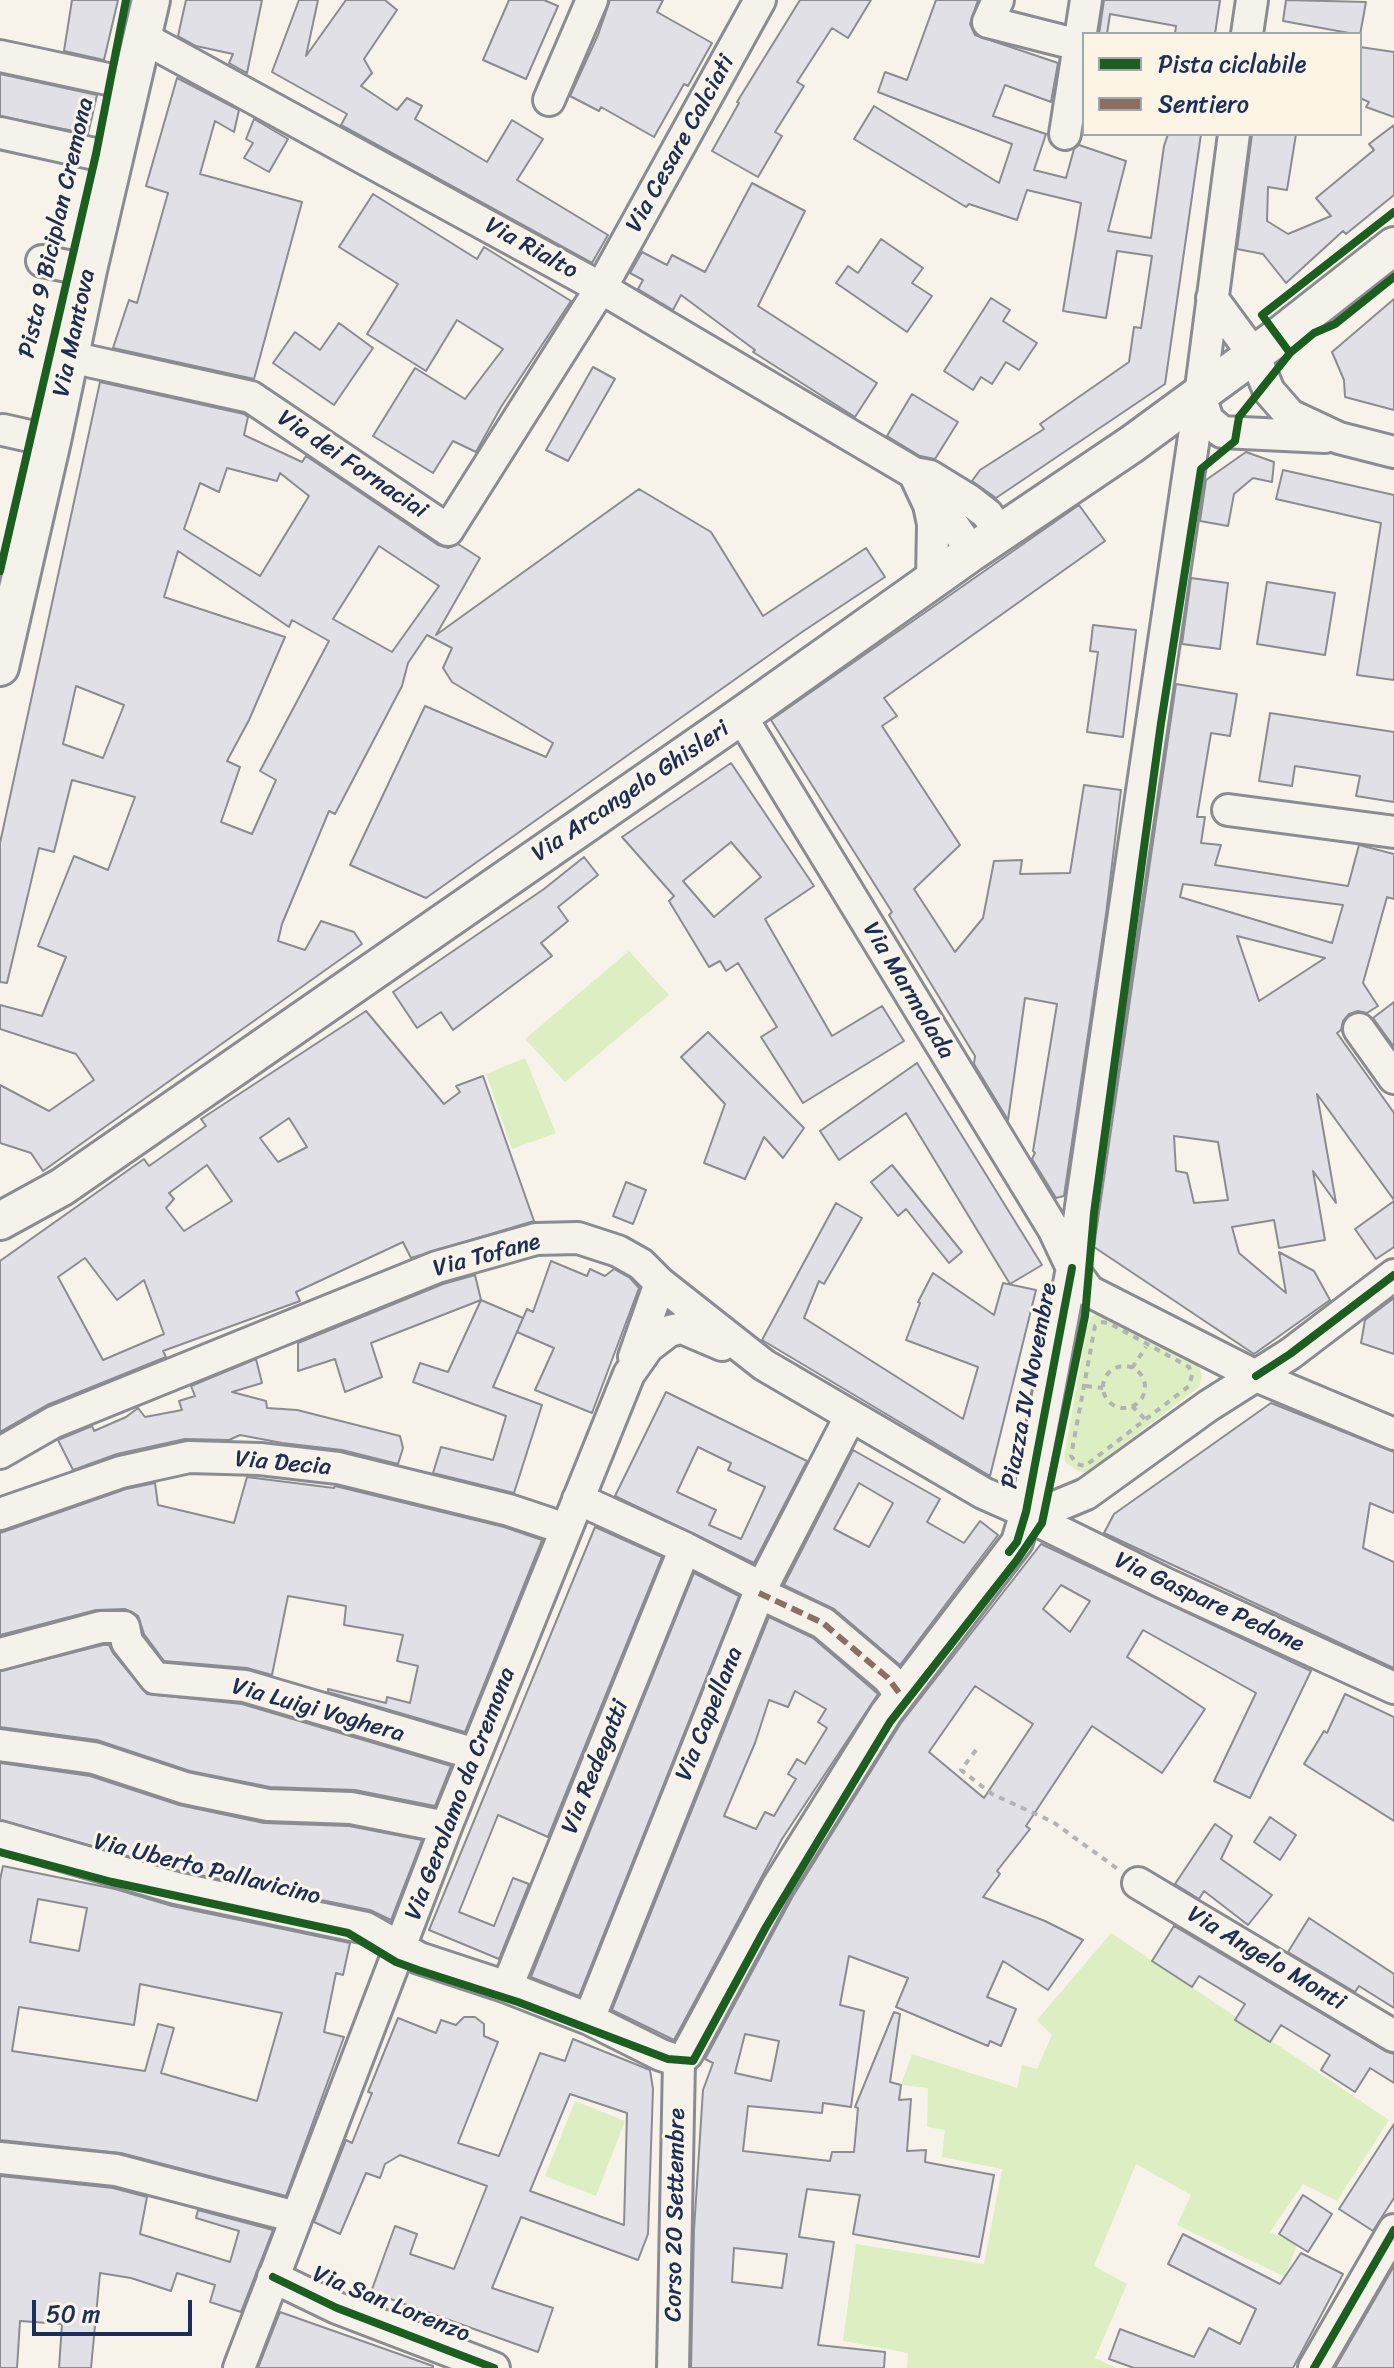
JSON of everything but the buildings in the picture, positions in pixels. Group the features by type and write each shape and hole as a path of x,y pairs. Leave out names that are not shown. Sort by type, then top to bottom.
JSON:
{"main road":[{"name":"Via Mantova","path":"0,667 151,0"},
{"name":"Via Arcangelo Ghisleri","path":"0,1240 62,1187 1200,396 1394,246"},
{"name":"Via Arcangelo Ghisleri","path":"0,1221 62,1187"}],"street":[{"path":"549,100 592,0"},
{"name":"Via Cesare Calciati","path":"601,288 760,0"},
{"path":"998,0 988,22 1079,45"},
{"path":"1065,134 1086,0"},
{"path":"1247,32 1252,0"},
{"name":"Via Rialto","path":"142,37 601,288 914,473 936,499 986,543"},
{"path":"0,56 131,84"},
{"path":"0,133 113,158"},
{"path":"1072,1268 1200,396 1234,136"},
{"path":"42,261 88,270"},
{"name":"Via dei Fornaciai","path":"70,357 251,397 448,530 601,288"},
{"path":"1212,298 1254,355 1269,391 1290,415 1339,438 1394,452"},
{"path":"1200,396 1208,420 1222,432 1339,438"},
{"path":"3,430 52,441"},
{"path":"914,473 929,505 933,524 932,581"},
{"name":"Via Marmolada","path":"741,716 1054,1230 1072,1268"},
{"path":"1228,810 1394,832"},
{"path":"1359,1029 1394,1078"},
{"name":"Via Tofane","path":"0,1453 54,1422 437,1267 536,1239 578,1238 618,1251 641,1264 660,1283 764,1365 998,1501 1026,1512"},
{"name":"Piazza IV Novembre","path":"1072,1268 1089,1291 1256,1376"},
{"name":"Piazza IV Novembre","path":"1072,1268 1026,1512 1045,1511 1086,1494 1208,1406 1256,1376"},
{"path":"1256,1376 1394,1275"},
{"path":"629,1374 660,1283"},
{"name":"Via Gerolamo da Cremona","path":"239,2368 446,1827 629,1374 648,1347 669,1331 682,1328 764,1365"},
{"path":"1256,1376 1394,1434"},
{"name":"Via Capellana","path":"589,2019 760,1590 850,1417"},
{"name":"Via Decia","path":"0,1514 121,1472 189,1457 246,1458 338,1468 509,1510 566,1529"},
{"path":"578,1499 685,1548 823,1623 888,1678 900,1694"},
{"path":"679,2061 687,2054 777,1887 886,1713 1017,1542 1026,1512"},
{"name":"Via Gaspare Pedone","path":"1026,1512 1042,1523 1164,1583 1394,1688"},
{"name":"Via Redegatti","path":"507,1987 685,1548"},
{"name":"Via Luigi Voghera","path":"0,1654 101,1627 124,1627 127,1642 155,1678 245,1686 365,1724 475,1754"},
{"path":"0,1745 94,1758 185,1788 268,1805 351,1808 446,1827"},
{"name":"Via Uberto Pallavicino","path":"0,1837 176,1888 366,1928 419,1958 507,1987 589,2019 679,2061"},
{"name":"Via Angelo Monti","path":"1138,1883 1394,2036"},
{"name":"Corso 20 Settembre","path":"673,2368 679,2061"},
{"path":"0,2158 116,2170 296,2217"},
{"path":"1314,2368 1394,2230"},
{"name":"Via San Lorenzo","path":"273,2277 337,2308 494,2368"}],"path":[{"path":"1101,1322 1109,1323 1189,1367 1192,1375 1189,1386 1085,1466 1077,1464 1071,1456 1085,1385 1095,1326 1101,1322"},
{"path":"1132,1368 1148,1344"},
{"path":"1125,1367 1132,1368 1142,1377 1144,1384 1142,1397 1132,1406 1119,1408 1108,1401 1103,1388 1112,1370 1125,1367"},
{"path":"1085,1385 1103,1388"},
{"path":"1132,1406 1146,1420"},
{"path":"976,1750 961,1770 992,1794 1053,1822 1138,1883"}],"green space":[{"path":"629,951 669,995 565,1082 525,1039"},
{"path":"525,1058 556,1133 512,1149 486,1074"},
{"path":"1104,1311 1198,1363 1202,1376 1199,1387 1087,1472 1078,1471 1066,1463 1064,1457 1087,1327 1091,1317"},
{"path":"1111,1933 1389,2120 1337,2201 1303,2184 1270,2232 1297,2245 1285,2277 1177,2225 1191,2195 1136,2164 1094,2266 1127,2284 1095,2358 1117,2368 907,2368 908,2353 843,2341 856,2244 984,2264 1002,2169 942,2157 945,2130 927,2127 928,2088 901,2085 912,2054 1017,2088 1022,2065 1037,2069 1052,2035 1037,2020"},
{"path":"575,2101 625,2121 596,2196 545,2176"}],"marked path":[{"path":"759,1593 823,1623 888,1678 900,1694"}],"cycle path":[{"name":"Pista 9 Biciplan Cremona","path":"0,571 96,154 126,0"},
{"path":"1290,353 1262,315 1394,212"},
{"path":"0,1852 112,1882 348,1933 396,1962 518,2002 668,2059 693,2061 766,1927 890,1722 1017,1560 1042,1523 1085,1316 1094,1213 1161,723 1201,469 1235,441 1239,417 1290,353 1314,333 1335,324 1394,277"},
{"path":"1009,1552 1017,1542 1026,1512 1072,1268"},
{"path":"1256,1376 1394,1275"},
{"path":"1314,2368 1394,2230"},
{"path":"273,2277 337,2308 494,2368"}]}
